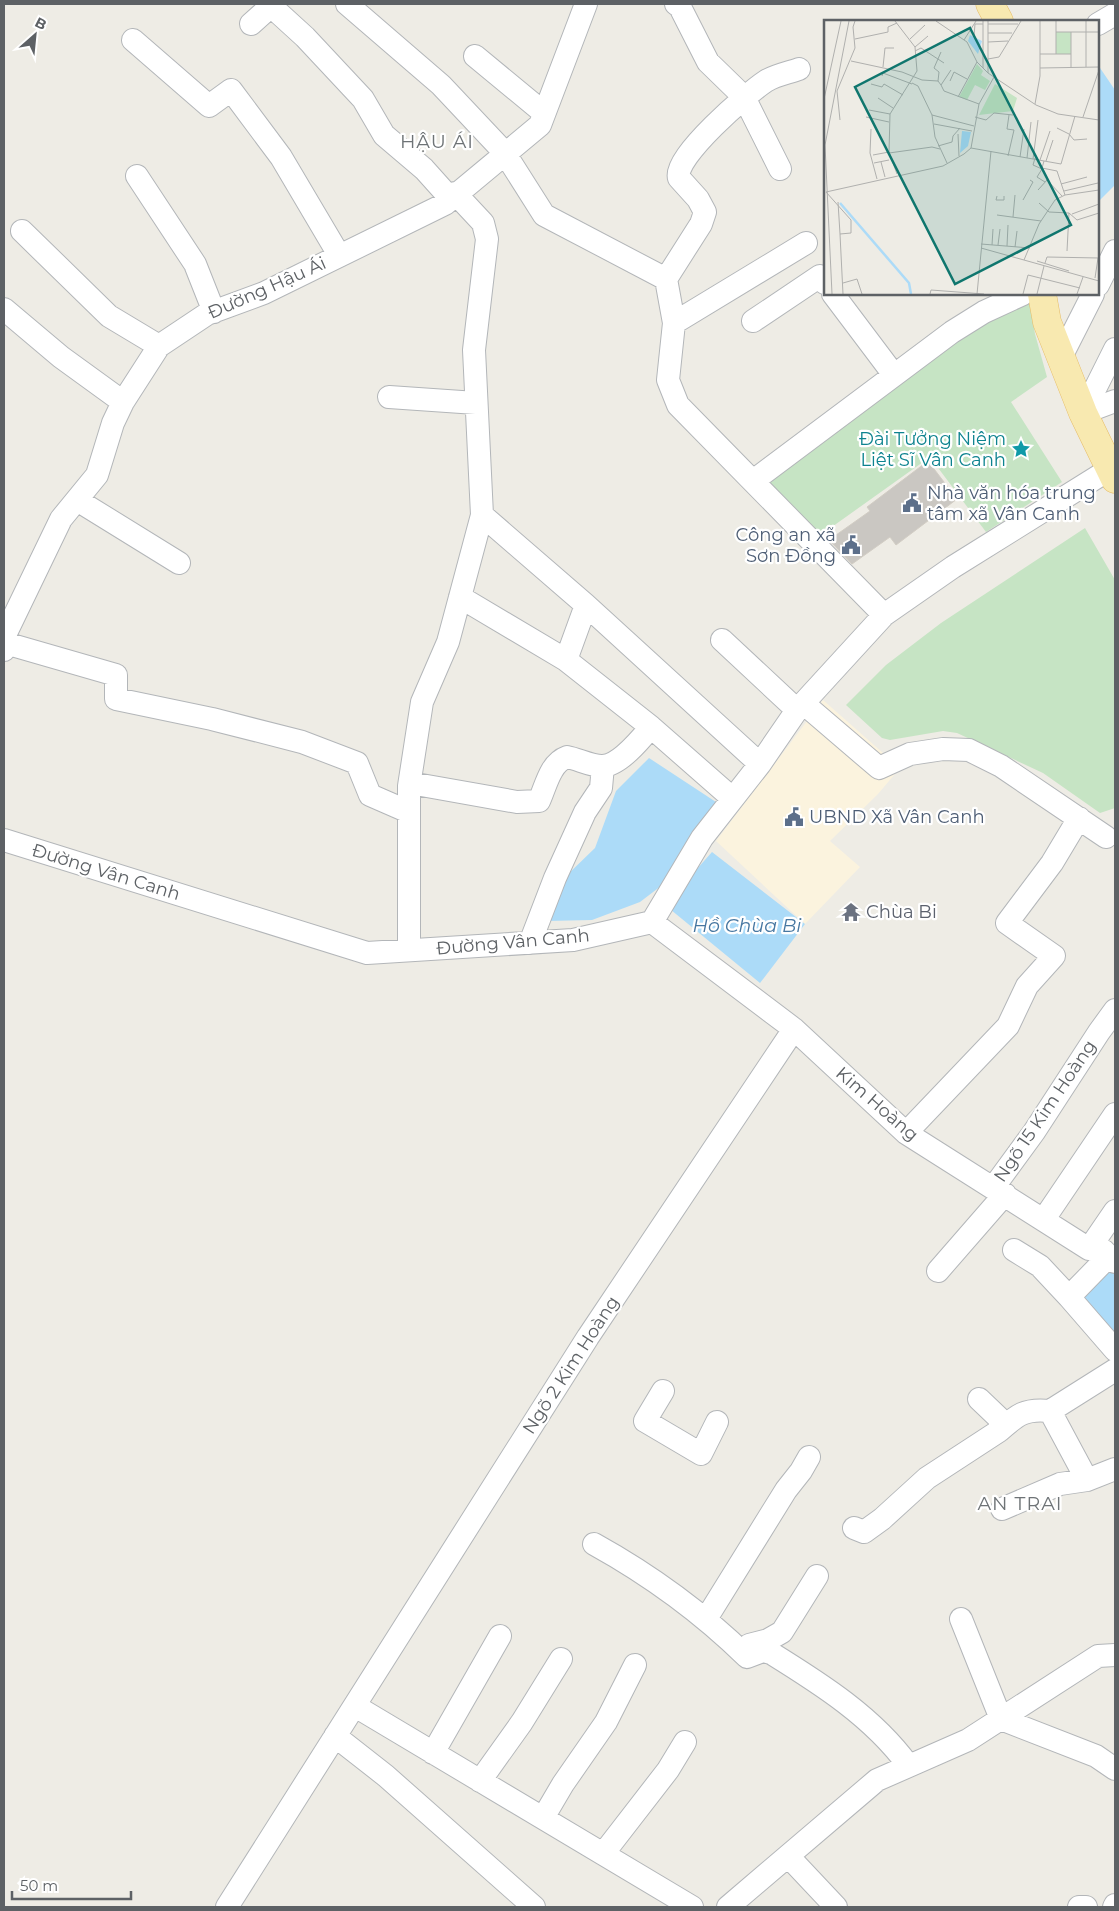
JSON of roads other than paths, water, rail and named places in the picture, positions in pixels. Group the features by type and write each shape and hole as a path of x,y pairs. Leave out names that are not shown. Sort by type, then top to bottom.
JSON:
{"main road":[{"path":"990,4 998,20"},
{"path":"1042,295 1047,322 1083,413 1112,474"}],"street":[{"path":"347,4 420,66 504,152 544,215 666,279"},
{"name":"Đường Hậu Ái","path":"4,640 61,519 97,475 113,423 123,402 159,346 214,312 264,294 339,255 380,237 445,204 504,152 540,125 586,4"},
{"path":"676,4 680,7 708,62 744,97 780,169"},
{"path":"251,24 271,6 305,37 364,99 384,135 483,223 487,239 474,350 482,515 448,642 422,702 410,783 409,950"},
{"path":"1099,23 1115,14"},
{"path":"133,40 209,106 231,90 281,157 339,255"},
{"path":"475,56 544,113"},
{"path":"799,69 768,80 744,97 705,136 678,170 679,178 698,199 705,212 701,224 666,279 674,323 668,380 678,405 884,615"},
{"path":"137,176 195,264 214,312"},
{"path":"22,231 109,316 159,346"},
{"path":"674,323 806,242"},
{"path":"1099,283 1115,251"},
{"path":"752,321 820,276 824,282"},
{"path":"834,295 894,374"},
{"path":"754,481 894,374 968,322 1021,295"},
{"path":"1061,357 1092,295"},
{"path":"4,309 61,357 123,402"},
{"path":"1083,413 1115,349"},
{"path":"389,396 476,403"},
{"path":"1083,413 1115,401"},
{"path":"652,922 702,838 760,764 800,706 884,615 954,567 1112,474"},
{"path":"77,500 179,563"},
{"path":"482,515 586,605 760,764"},
{"path":"460,597 566,660 651,727 732,798"},
{"path":"566,660 586,605"},
{"path":"4,640 116,675 116,699 302,742 357,764 370,795 409,812"},
{"path":"722,640 800,706 879,768 910,754 943,750 969,750 1001,766 1106,837"},
{"path":"410,783 517,802 535,803 539,800 555,765 563,758 567,757 603,766 632,749 651,727"},
{"path":"530,943 555,878 585,812 600,788 603,766"},
{"path":"906,1133 1008,1026 1027,986 1054,956 1007,923 1052,863 1079,818"},
{"name":"Đường Vân Canh","path":"4,840 367,953 573,940 652,922"},
{"name":"Kim Hoàng","path":"652,922 794,1029 906,1133 1104,1256"},
{"name":"Ngõ 15 Kim Hoàng","path":"938,1271 999,1191 1034,1132 1115,1010"},
{"name":"Ngõ 2 Kim Hoàng","path":"227,1907 588,1337 794,1029"},
{"path":"1044,1219 1115,1114"},
{"path":"1068,1297 1104,1256 1115,1211"},
{"path":"1014,1250 1040,1266 1115,1350"},
{"path":"854,1528 864,1532 882,1519 927,1478 1000,1431 1013,1419 1028,1410 1050,1411 1115,1370"},
{"path":"663,1390 645,1421 701,1454 717,1422"},
{"path":"979,1398 1001,1420 1000,1431"},
{"path":"1050,1411 1087,1480"},
{"path":"706,1619 781,1497 794,1478 801,1472 808,1457"},
{"path":"1002,1510 1060,1484 1087,1480 1115,1469"},
{"path":"594,1544 628,1563 706,1619 747,1657 764,1651 771,1653 848,1704 899,1752 908,1765"},
{"path":"744,1654 749,1645 768,1640 782,1632 817,1576"},
{"path":"961,1619 1001,1719 1096,1756 1115,1769"},
{"path":"433,1753 500,1636"},
{"path":"728,1907 877,1780 968,1740 1098,1656 1115,1655"},
{"path":"480,1781 522,1722 561,1659"},
{"path":"543,1818 558,1791 606,1722 635,1665"},
{"path":"355,1706 692,1907"},
{"path":"335,1736 386,1776 534,1907"},
{"path":"602,1854 668,1770 685,1742"},
{"path":"788,1856 836,1907"},
{"path":"1079,1907 1086,1907"}],"water":[{"path":"1099,66 1115,90 1115,185 1099,201"},
{"path":"649,758 719,804 661,886 640,902 592,920 546,921 564,878 595,848 616,791"},
{"name":"Hồ Chùa Bi","path":"712,852 805,924 760,983 665,905"},
{"path":"1111,1266 1115,1270 1115,1344 1074,1300"}],"place":[{"name":"Đài Tưởng Niệm Liệt Sĩ Vân Canh","path":"1021,449"},
{"name":"Nhà văn hóa trung tâm xã Vân Canh","path":"912,503"},
{"name":"Công an xã Sơn Đồng","path":"851,545"},
{"name":"UBND Xã Vân Canh","path":"794,817"},
{"name":"Chùa Bi","path":"851,912"}],"district":[{"name":"HẬU ÁI","path":"437,141"},
{"name":"AN TRAI","path":"1020,1503"}]}
